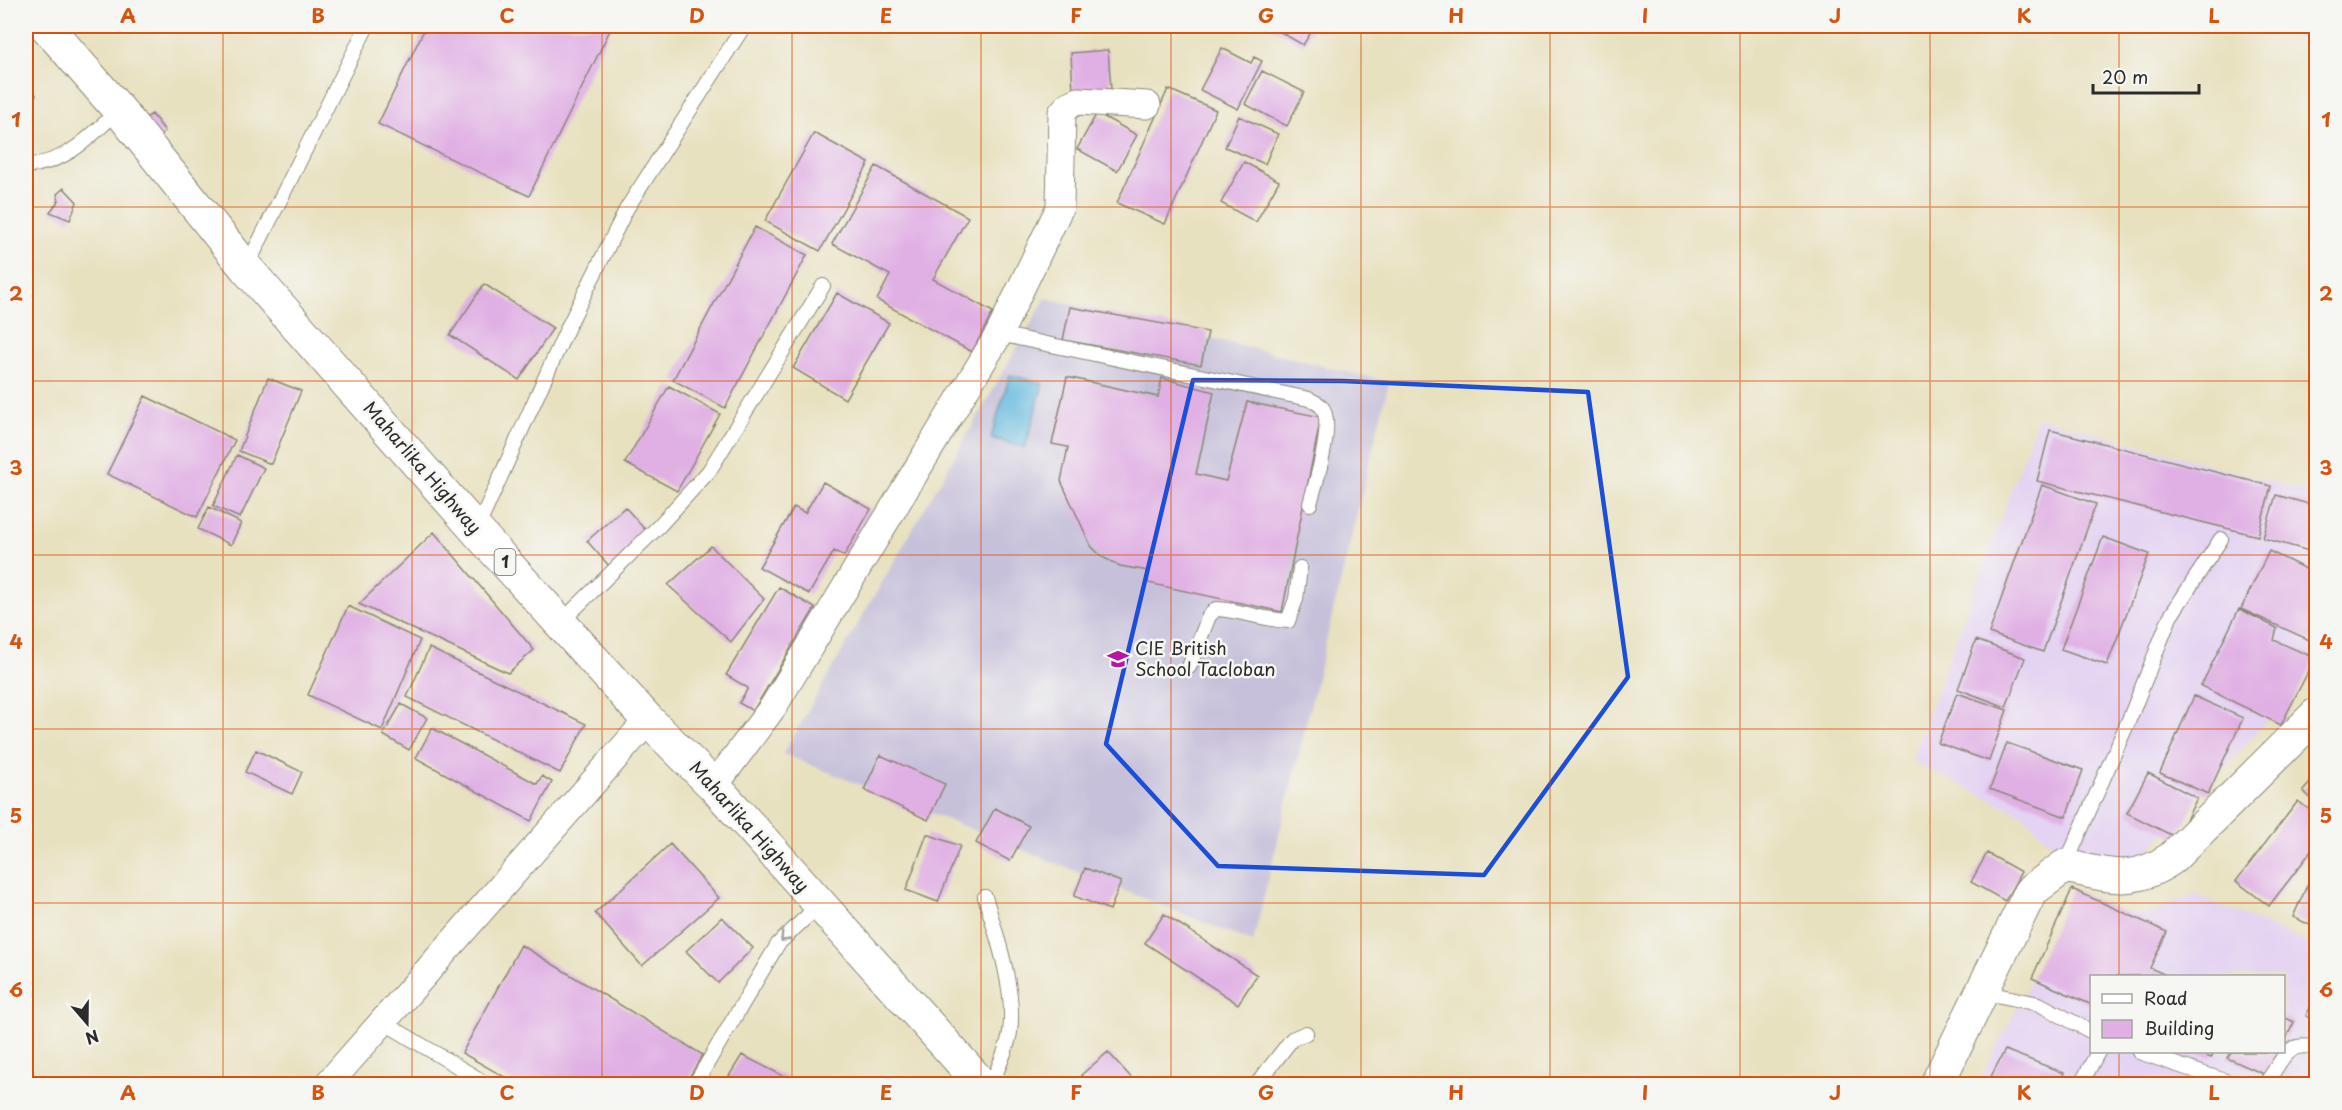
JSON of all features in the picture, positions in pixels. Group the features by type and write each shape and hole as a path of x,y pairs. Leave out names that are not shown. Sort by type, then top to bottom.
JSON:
{"main road":[{"name":"Maharlika Highway","path":"46,26 119,110 246,268 477,531 648,720 714,786 981,1084"},
{"path":"1937,1084 2031,891 2065,866 2120,877 2131,876 2160,866 2172,858 2316,715"}],"street":[{"path":"714,786 773,706 999,334 1060,207 1062,113 1069,105 1078,101 1146,105"},
{"path":"328,1084 648,720"}],"lane":[{"path":"246,268 367,26"},
{"path":"477,531 567,329 627,208 744,26"},
{"path":"26,166 43,164 74,150 119,110"},
{"path":"561,622 659,526 710,471 823,286"},
{"path":"999,334 1309,399 1321,406 1325,413 1327,431 1310,504"},
{"path":"2065,866 2131,715 2170,616 2221,539"},
{"path":"1189,667 1209,616 1216,609 1234,610 1271,620 1288,621 1296,598 1300,568"},
{"path":"985,897 999,942 1009,992 1010,1033 992,1084"},
{"path":"695,1084 778,944 820,904"},
{"path":"1981,992 2038,1004 2090,1031"},
{"path":"383,1022 487,1084"},
{"path":"1257,1084 1292,1039 1306,1033"},
{"path":"2285,1053 2304,1044 2316,1048"},
{"path":"2080,1084 2097,1053"},
{"path":"2142,1053 2234,1084"},
{"path":"2265,1084 2285,1053"}],"highlighted area":[{"path":"1193,380 1343,381 1588,392 1628,677 1484,875 1218,866 1106,744"}],"shaded area":[{"path":"1046,298 1389,382 1253,942 783,754"},
{"path":"2038,417 2316,494 2316,667 2143,857 2064,857 2023,815 1911,761"},
{"path":"2195,894 2316,947 2316,1084 1978,1084 2032,978 2074,905 2147,915"}],"water":[{"path":"1010,375 1043,384 1025,448 991,438"}],"building":[{"path":"426,26 612,26 529,196 378,124"},
{"path":"1270,26 1315,26 1303,45"},
{"path":"1222,48 1251,63 1254,57 1262,61 1238,109 1200,90"},
{"path":"1108,50 1111,89 1073,92 1071,53"},
{"path":"1262,71 1304,92 1287,126 1245,104"},
{"path":"26,83 36,95 26,104"},
{"path":"1168,89 1216,110 1165,224 1117,203"},
{"path":"1097,113 1137,135 1117,171 1077,149"},
{"path":"152,114 165,131 157,139 141,121"},
{"path":"1239,116 1278,134 1265,164 1225,147"},
{"path":"814,133 869,163 820,251 765,221"},
{"path":"1244,162 1279,181 1256,222 1221,203"},
{"path":"876,166 968,217 933,279 993,312 972,352 877,300 890,275 832,244"},
{"path":"64,188 77,202 70,220 50,212 59,200 57,194"},
{"path":"755,227 807,255 725,408 673,380"},
{"path":"484,284 553,328 519,380 450,335"},
{"path":"837,293 889,323 845,399 793,368"},
{"path":"1070,307 1208,332 1201,365 1063,340"},
{"path":"1067,377 1158,397 1162,378 1214,392 1196,474 1226,481 1247,402 1321,417 1282,612 1148,583 1148,571 1120,566 1102,557 1091,546 1061,481 1068,447 1052,444"},
{"path":"268,378 301,391 271,464 239,451"},
{"path":"669,386 720,414 677,491 625,463"},
{"path":"145,396 235,440 197,517 107,474"},
{"path":"2050,430 2271,486 2258,536 2037,481"},
{"path":"237,455 264,468 240,518 213,506"},
{"path":"823,482 871,509 844,556 834,551 809,594 759,567 794,507 805,513"},
{"path":"2042,485 2096,504 2043,652 1989,633"},
{"path":"2276,495 2316,506 2316,553 2263,538"},
{"path":"209,507 241,523 231,545 198,529"},
{"path":"625,507 648,533 610,567 587,541"},
{"path":"434,532 534,650 508,673 359,604"},
{"path":"2103,537 2149,554 2107,665 2061,649"},
{"path":"711,546 764,599 731,642 668,585"},
{"path":"2269,551 2316,574 2316,643 2241,609"},
{"path":"779,587 815,608 753,711 739,703 748,688 726,675"},
{"path":"348,606 420,640 382,730 308,695"},
{"path":"2239,609 2277,628 2274,640 2315,658 2281,725 2201,686"},
{"path":"1976,640 2025,658 2006,707 1958,689"},
{"path":"429,648 586,724 560,773 407,697"},
{"path":"1957,693 2007,710 1989,761 1938,743"},
{"path":"2194,696 2243,718 2208,794 2160,773"},
{"path":"401,704 427,718 409,750 383,735"},
{"path":"432,728 537,784 542,776 552,782 531,821 416,758"},
{"path":"2007,743 2083,770 2066,817 1990,789"},
{"path":"256,750 302,772 292,794 245,772"},
{"path":"880,755 945,784 928,820 864,790"},
{"path":"2148,773 2197,798 2177,838 2127,813"},
{"path":"2316,776 2316,803 2303,791"},
{"path":"2298,801 2316,815 2316,845 2269,906 2236,881"},
{"path":"995,808 1029,826 1010,861 976,843"},
{"path":"927,834 960,846 938,902 906,890"},
{"path":"670,844 719,898 642,966 595,913"},
{"path":"1987,853 2021,872 2005,901 1971,882"},
{"path":"1085,868 1121,882 1110,910 1074,896"},
{"path":"2310,879 2316,882 2316,928 2293,917"},
{"path":"2072,889 2167,932 2150,968 2166,975 2090,975 2090,1004 2032,978"},
{"path":"1164,914 1257,975 1238,1004 1145,943"},
{"path":"722,917 753,948 718,983 686,951"},
{"path":"521,945 703,1055 685,1084 517,1084 462,1053"},
{"path":"2316,995 2316,1021 2306,1016"},
{"path":"2285,1018 2294,1022 2285,1041"},
{"path":"2005,1050 2064,1073 2059,1084 1987,1084"},
{"path":"1108,1052 1137,1084 1090,1084 1081,1075"},
{"path":"2198,1053 2214,1053 2211,1058"},
{"path":"2230,1053 2280,1053 2268,1076 2227,1058"},
{"path":"742,1055 799,1084 724,1084"}],"place":[{"name":"CIE British School Tacloban","path":"1118,659"}]}
